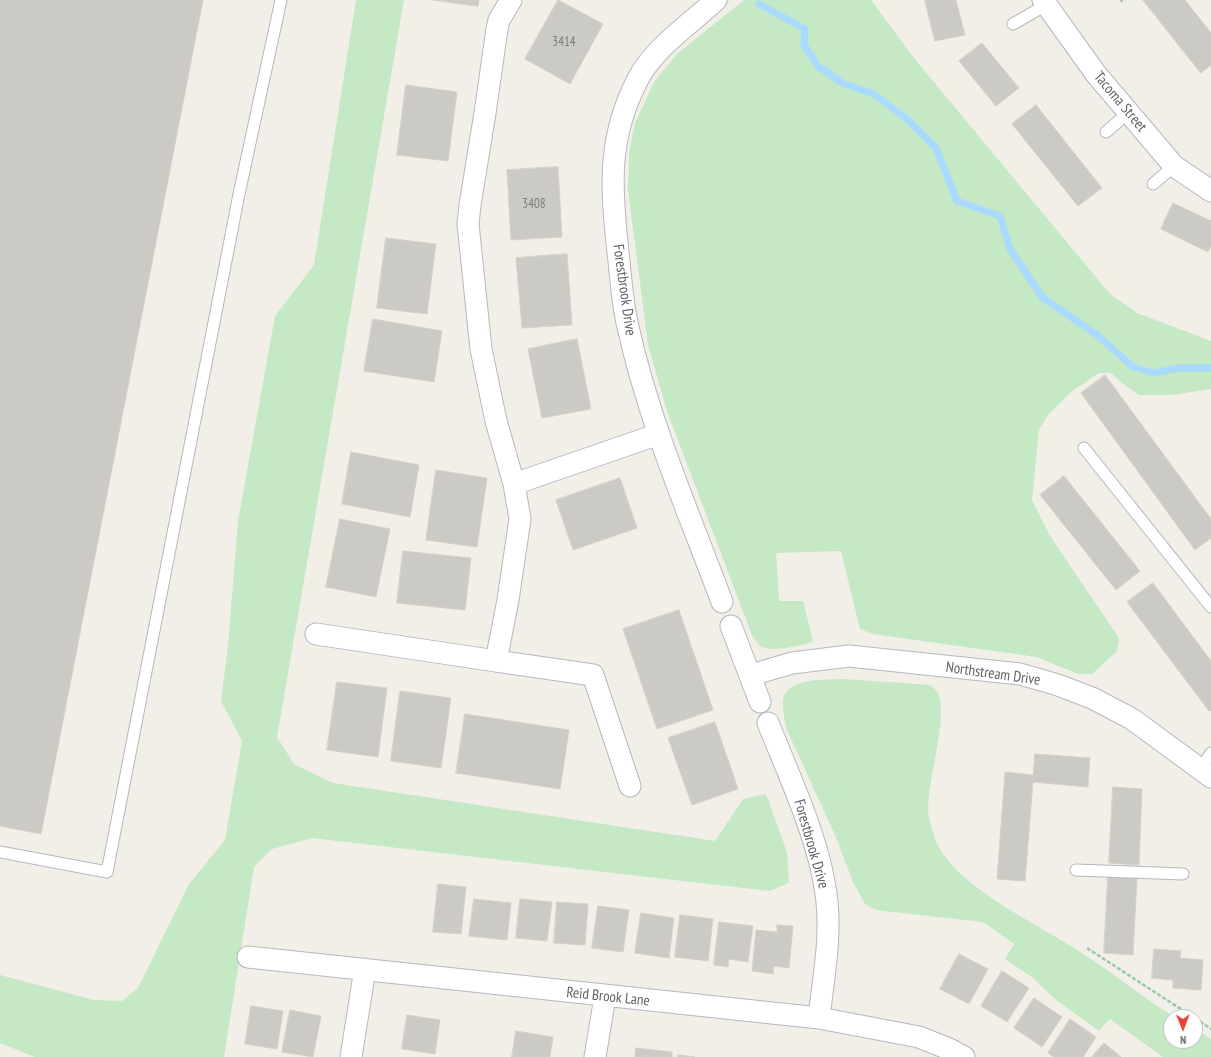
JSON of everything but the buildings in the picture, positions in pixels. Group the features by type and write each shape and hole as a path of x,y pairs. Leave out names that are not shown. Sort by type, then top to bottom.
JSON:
{"street":[{"path":"496,661 508,600 520,519 514,484 496,421 480,349 468,224 497,29 499,20 511,0"},
{"name":"Forestbrook Drive","path":"716,0 654,56 642,72 624,108 615,141 613,163 613,207 627,326 642,383 659,434 722,602"},
{"name":"Tacoma Street","path":"1044,2 1096,74 1174,166 1211,191"},
{"path":"514,484 659,434"},
{"path":"731,626 751,675 760,702"},
{"path":"316,634 593,675 630,786"},
{"name":"Northstream Drive","path":"751,675 792,663 849,656 1020,674 1058,685 1092,698 1132,719 1207,766"},
{"name":"Forestbrook Drive","path":"768,723 806,819 824,879 827,904 827,944 819,1018"},
{"name":"Reid Brook Lane","path":"248,957 605,997 819,1018 919,1037 949,1048 964,1057"},
{"path":"351,1057 365,969"},
{"path":"595,1057 605,997"}],"lane":[{"path":"0,852 107,872 237,202 281,0"},
{"path":"1013,24 1044,2"},
{"path":"1106,132 1128,113"},
{"path":"1153,184 1174,166"},
{"path":"1084,448 1211,607"},
{"path":"1076,870 1183,874"}],"path":[{"path":"1087,948 1180,1009"}],"green space":[{"path":"356,0 404,0 277,737 294,764 333,783 715,841 743,799 766,794 787,852 789,883 769,891 312,838 272,849 254,867 224,1057 35,1057 0,1043 0,975 94,1000 122,1001 138,988 189,884 225,840 242,741 221,701 228,646 238,521 275,316 314,265"},
{"path":"744,0 871,0 913,57 1110,294 1137,313 1211,341 1211,389 1172,395 1139,395 1111,373 1099,373 1071,392 1048,415 1039,430 1032,500 1050,536 1119,638 1117,651 1092,674 1078,674 1037,657 873,634 860,629 841,551 776,553 779,601 803,601 813,641 794,647 770,649 760,646 752,635 668,414 648,345 628,189 629,152 635,123 654,82 677,54"},
{"path":"843,679 930,685 937,691 940,702 941,716 928,804 932,830 937,843 948,860 963,876 983,892 1088,957 1163,1010 1163,1049 1203,1049 1203,1034 1211,1039 1211,1057 1163,1057 1110,1019 1099,1031 1056,1000 1033,978 1005,959 1014,944 983,922 876,910 865,904 853,882 835,835 786,728 783,700 786,693 791,687 808,681"}],"waterway":[{"path":"759,4 805,29 804,45 818,66 844,84 872,93 907,119 936,148 957,201 1000,216 1010,249 1042,297 1097,335 1133,367 1154,373 1178,368 1211,368"}]}
